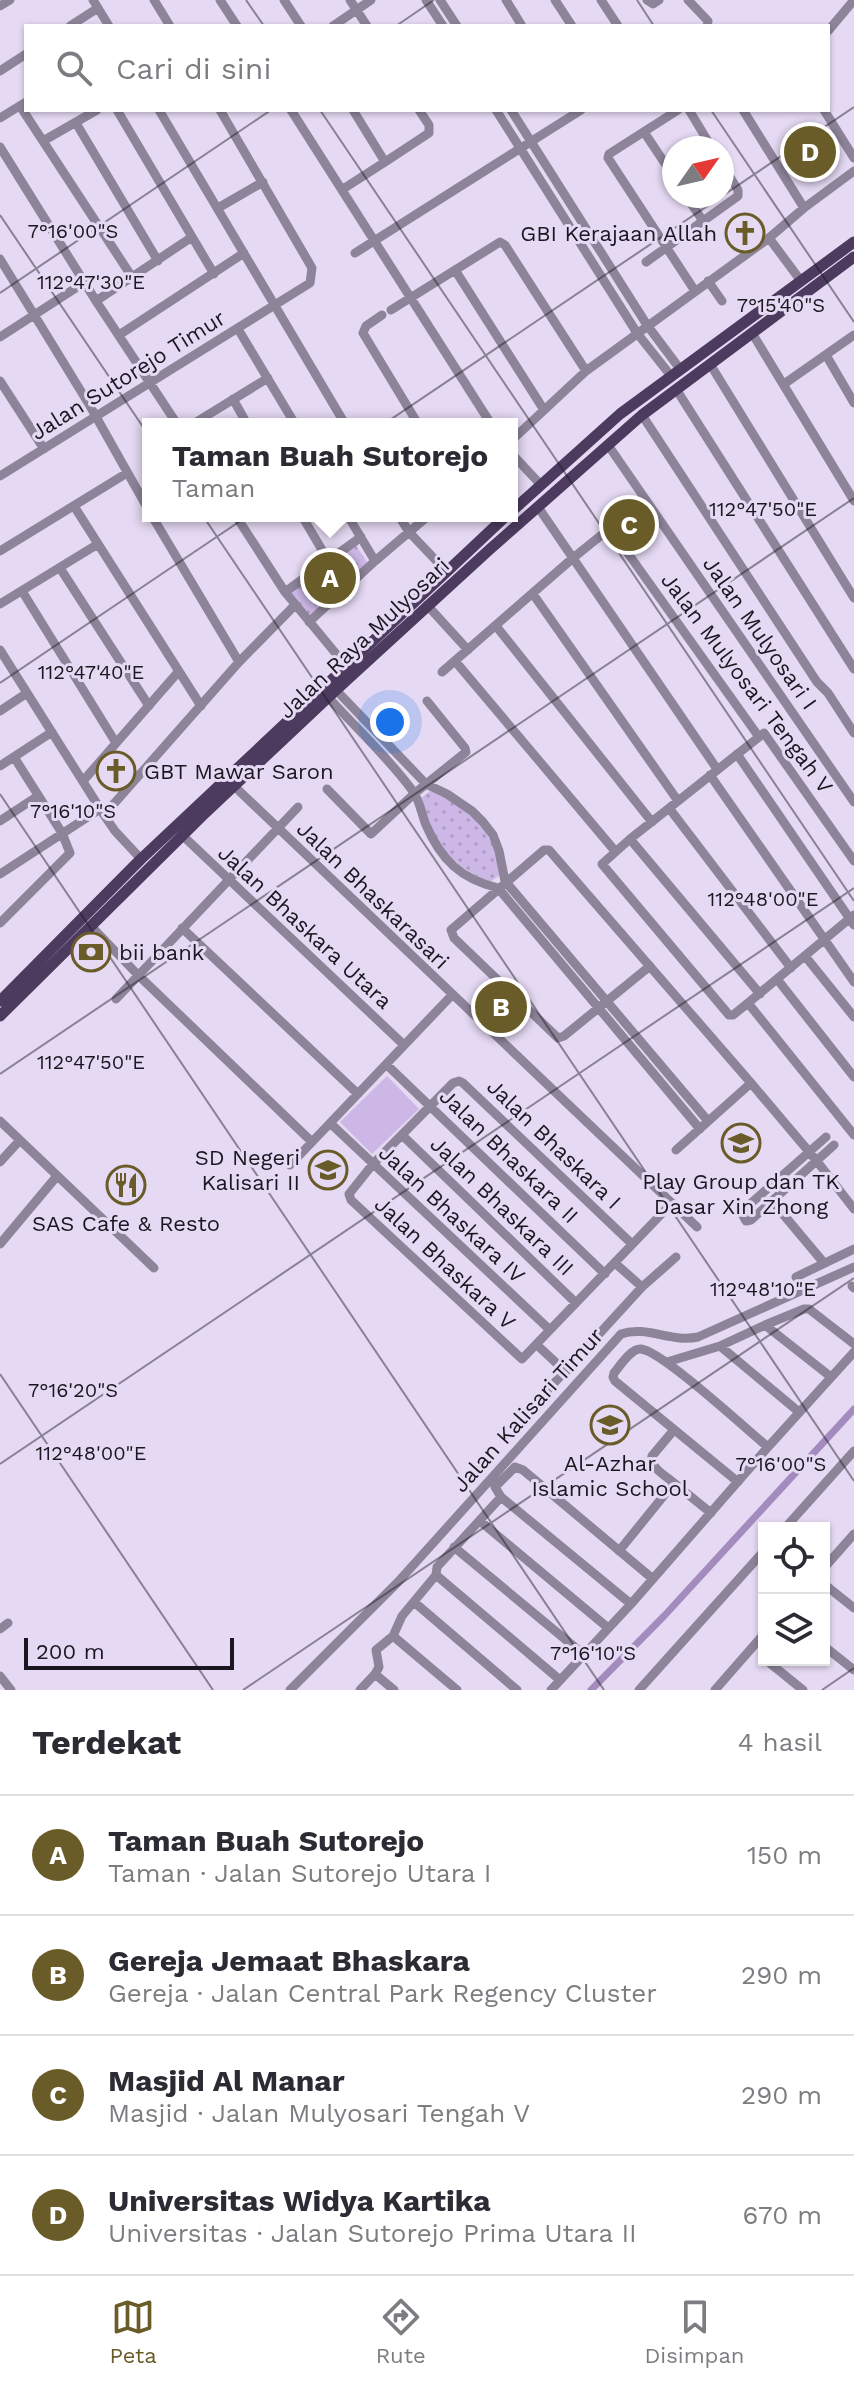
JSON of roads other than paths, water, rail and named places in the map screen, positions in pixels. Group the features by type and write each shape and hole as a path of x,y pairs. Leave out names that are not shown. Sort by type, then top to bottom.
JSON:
{"main road":[{"name":"Jalan Raya Mulyosari","path":"61,948 91,926 182,835 198,812 347,667 538,507 642,415 752,333 833,265 854,242"},
{"name":"Jalan Raya Mulyosari","path":"518,506 583,446 675,372 801,281 854,257"},
{"path":"583,446 594,457"},
{"name":"Jalan Raya Mulyosari","path":"0,1016 141,859 234,786 427,605 446,571 499,522"},
{"name":"Jalan Raya Mulyosari","path":"0,1001 49,960"}],"street":[{"path":"0,6 10,0"},
{"path":"154,0 169,24"},
{"path":"220,0 236,24"},
{"path":"284,0 300,24"},
{"path":"350,0 366,24"},
{"path":"336,24 371,0"},
{"path":"426,0 442,24"},
{"path":"440,0 456,24"},
{"path":"506,0 521,24"},
{"path":"555,0 571,24"},
{"path":"601,0 616,24"},
{"path":"647,0 653,4 659,0"},
{"path":"688,0 708,24"},
{"path":"830,29 854,0"},
{"path":"72,24 95,4 108,24"},
{"path":"0,71 24,55"},
{"path":"0,118 23,104"},
{"path":"27,112 132,277"},
{"path":"43,141 94,112"},
{"path":"118,112 214,274"},
{"path":"160,112 341,418"},
{"path":"218,208 263,182 221,112"},
{"path":"292,112 487,418"},
{"path":"354,112 385,162"},
{"path":"343,189 429,133 429,125 420,112"},
{"path":"497,112 637,333 675,372"},
{"path":"512,112 675,372"},
{"path":"355,253 578,112"},
{"path":"675,112 609,154 608,160 695,291"},
{"path":"690,112 705,136"},
{"path":"744,112 804,208"},
{"path":"825,112 854,158"},
{"path":"76,123 158,261"},
{"path":"644,132 662,159"},
{"path":"0,147 4,164 173,418"},
{"path":"518,434 586,371 769,238 854,171"},
{"name":"Jalan Sutorejo Timur","path":"0,476 308,285 313,273 263,182"},
{"path":"694,208 703,221"},
{"path":"646,262 720,208"},
{"path":"96,301 192,237"},
{"path":"769,238 801,281"},
{"path":"414,418 363,333 366,326 496,243 503,244 586,371"},
{"path":"119,335 244,253"},
{"path":"0,259 142,499"},
{"path":"455,270 544,410"},
{"path":"708,281 722,301"},
{"path":"0,337 85,282"},
{"path":"238,329 291,418"},
{"path":"752,333 854,501"},
{"path":"784,384 854,335"},
{"path":"826,355 854,403"},
{"path":"710,364 854,598"},
{"path":"203,418 268,378"},
{"path":"0,381 4,399 44,449"},
{"path":"676,389 854,669"},
{"path":"233,399 244,418"},
{"path":"642,415 817,682 854,733"},
{"name":"Jalan Mulyosari I","path":"608,445 854,802"},
{"path":"518,460 541,485"},
{"path":"0,551 127,473"},
{"path":"74,506 201,706"},
{"path":"538,507 854,982"},
{"path":"156,522 239,662"},
{"path":"240,522 285,592 347,667"},
{"path":"306,522 328,560"},
{"path":"352,522 375,561"},
{"path":"403,522 446,571"},
{"path":"309,622 421,522"},
{"name":"Jalan Mulyosari Tengah V","path":"573,558 607,531 616,534 759,737 766,733 854,861"},
{"path":"285,592 361,537"},
{"path":"0,604 98,544"},
{"path":"442,672 573,558"},
{"path":"60,568 149,706"},
{"path":"22,591 116,743"},
{"path":"533,594 678,801"},
{"path":"0,874 62,833 102,812 295,605"},
{"path":"427,605 468,650"},
{"path":"496,626 652,822"},
{"path":"0,650 102,812 141,859"},
{"path":"455,661 615,851"},
{"path":"83,781 179,671"},
{"path":"0,711 27,693"},
{"path":"332,693 426,784 447,794 483,822 493,835 499,851 502,884 708,1121"},
{"path":"332,693 415,793 429,832 446,859 474,881 502,884"},
{"path":"327,789 370,834 466,751 427,701"},
{"path":"0,766 52,732"},
{"path":"737,754 852,919 733,1015 728,1014 602,864 615,851 714,772 737,754 759,737"},
{"path":"383,755 391,747"},
{"path":"0,923 69,855 70,849 14,757"},
{"name":"Jalan Bhaskarasari","path":"234,786 697,1227"},
{"path":"0,821 38,796"},
{"path":"116,999 298,807"},
{"path":"669,808 791,968"},
{"name":"Jalan Bhaskara Utara","path":"182,835 404,1045"},
{"path":"630,839 760,994"},
{"path":"650,966 564,1036 557,1037 454,938 451,930 502,884 544,850 549,850 650,966 751,1083 854,1209"},
{"path":"91,926 312,1142"},
{"path":"182,928 358,1094"},
{"path":"805,956 854,1017"},
{"path":"777,979 854,1077"},
{"path":"290,1165 452,995"},
{"path":"748,1003 853,1133"},
{"path":"604,1005 700,1129"},
{"name":"Jalan Bhaskara II","path":"387,1065 605,1274"},
{"name":"Jalan Bhaskara I","path":"350,1192 373,1164 454,1082 463,1083 632,1244"},
{"path":"676,1150 751,1083"},
{"path":"843,1122 854,1113"},
{"path":"0,1121 154,1268"},
{"name":"Jalan Bhaskara IV","path":"330,1123 550,1330"},
{"name":"Jalan Bhaskara III","path":"402,1135 576,1303"},
{"path":"826,1137 740,1214 746,1221 834,1145"},
{"path":"0,1162 20,1140"},
{"path":"0,1244 57,1176"},
{"name":"Jalan Bhaskara V","path":"350,1192 351,1200 519,1358 525,1358 537,1345"},
{"path":"772,1201 824,1263"},
{"path":"566,1372 537,1345 672,1203"},
{"path":"796,1277 854,1249"},
{"path":"535,1404 642,1287 676,1257"},
{"path":"615,1263 642,1287"},
{"name":"Jalan Kalisari Timur","path":"290,1690 398,1582 621,1334 629,1331 678,1339 698,1337 854,1267"},
{"path":"667,1362 720,1346 804,1309 809,1309 854,1344"},
{"path":"765,1325 831,1377"},
{"path":"720,1346 799,1412"},
{"path":"738,1482 673,1431 615,1381 613,1375 637,1349 645,1350 667,1362 768,1447"},
{"path":"551,1690 854,1352"},
{"path":"673,1431 651,1460 711,1513"},
{"path":"790,1522 854,1451"},
{"path":"631,1604 501,1497 495,1490 496,1485 513,1469 520,1468 653,1579"},
{"path":"619,1551 674,1483"},
{"path":"360,1690 379,1667 375,1653 379,1646 393,1636 402,1616 436,1575 437,1567 501,1497"},
{"path":"480,1521 607,1627"},
{"path":"830,1562 852,1540"},
{"path":"454,1547 583,1654"},
{"path":"639,1690 758,1558"},
{"path":"436,1575 560,1680"},
{"path":"830,1589 854,1608"},
{"path":"414,1602 517,1690"},
{"path":"393,1636 457,1690"},
{"path":"717,1689 758,1642"},
{"path":"752,1649 758,1654"},
{"path":"830,1651 854,1670"},
{"path":"774,1666 803,1690"},
{"path":"375,1674 394,1690"},
{"path":"0,1676 11,1690"}],"waterway":[{"path":"591,1690 665,1615 854,1409"}],"place":[{"name":"Universitas Widya Kartika","path":"810,152"},
{"name":"GBI Kerajaan Allah","path":"745,233"},
{"name":"Masjid Al Manar","path":"629,525"},
{"name":"Taman Buah Sutorejo","path":"330,578"},
{"name":"GBT Mawar Saron","path":"116,771"},
{"name":"bii bank","path":"91,952"},
{"name":"Gereja Jemaat Bhaskara","path":"501,1007"},
{"name":"Play Group dan TK Dasar Xin Zhong","path":"741,1143"},
{"name":"SD Negeri Kalisari II","path":"328,1170"},
{"name":"SAS Cafe & Resto","path":"126,1185"},
{"name":"Al-Azhar Islamic School","path":"610,1425"}]}
